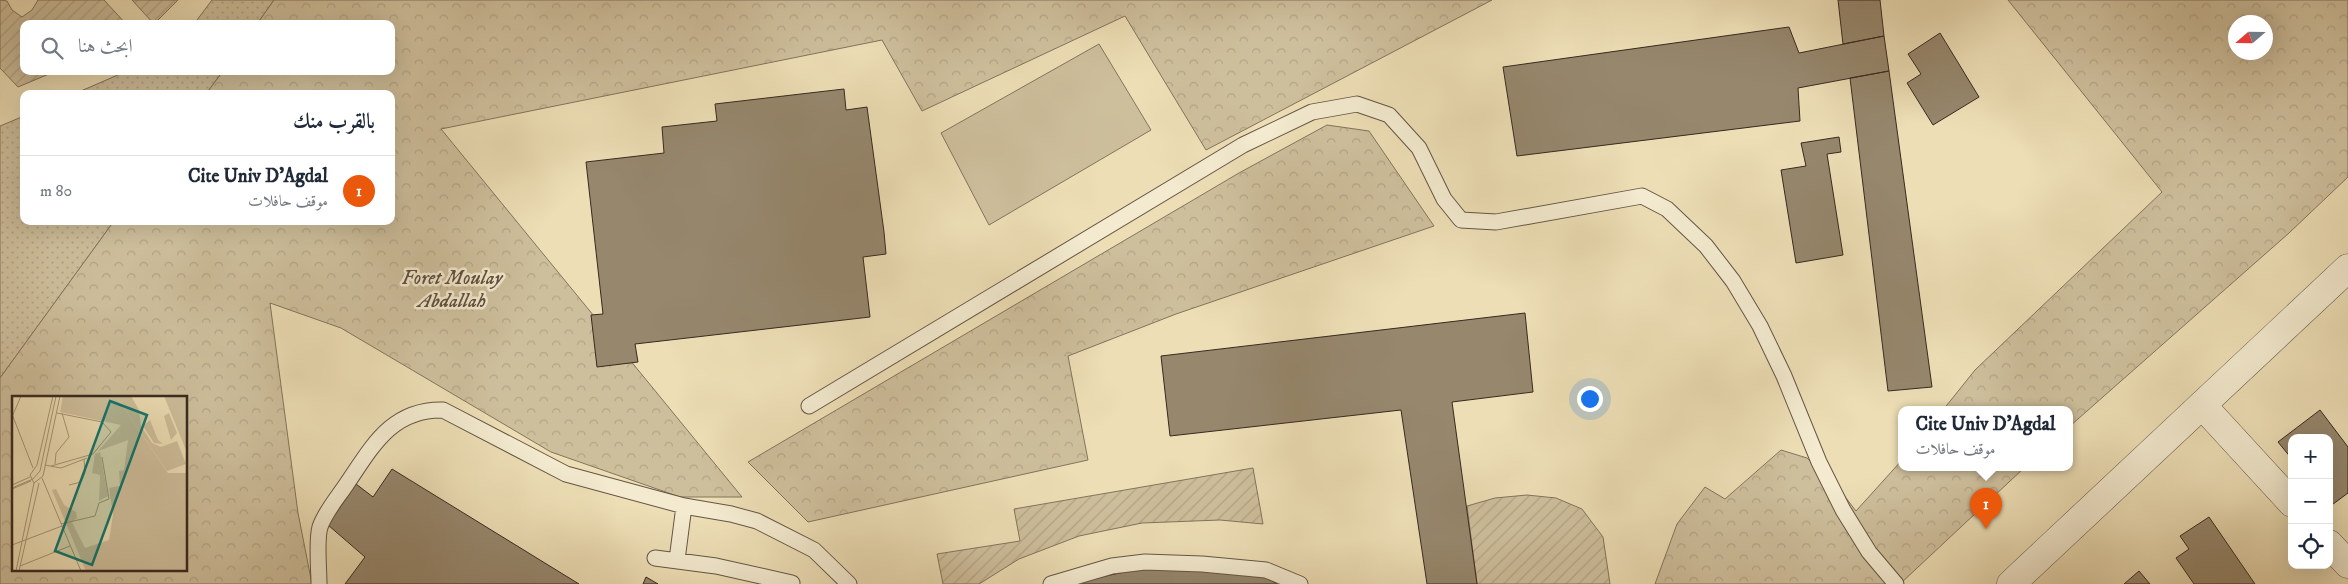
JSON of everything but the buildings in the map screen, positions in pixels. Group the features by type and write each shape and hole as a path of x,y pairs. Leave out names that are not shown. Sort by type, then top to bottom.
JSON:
{"street":[{"path":"2011,584 2348,268"},
{"path":"2202,405 2288,499"},
{"path":"2333,548 2348,564"}],"lane":[{"path":"809,406 1243,146 1312,112 1357,104 1389,115 1419,148 1444,199 1461,220 1496,222 1642,196 1667,210 1706,246 1747,304 1784,376 1819,462 1843,510 1869,552 1896,584"},
{"path":"319,584 320,528 334,502 380,436 398,422 424,410 443,410 566,474 684,506 758,521 814,550 849,584"},
{"path":"678,560 684,506"},
{"path":"655,558 678,560 792,583"},
{"path":"1051,584 1112,566 1144,562 1202,564 1266,570 1300,584"}],"green space":[{"path":"0,0 7,1 12,10 22,17 32,10 38,0 104,0 122,20 20,20 20,75 46,75 18,87 0,68"},
{"path":"132,0 178,0 158,20 150,20"},
{"path":"212,0 274,0 260,20 197,20"},
{"name":"Foret Moulay Abdallah","path":"274,0 1492,0 1206,150 1125,16 922,111 882,40 441,129 742,497 680,497 551,452 341,328 270,303 298,513 312,584 0,584 0,378 111,225 395,225 395,90 209,90 220,75 395,75 395,20 260,20"},
{"path":"2008,0 2348,0 2348,177 2289,233 2073,423 2073,406 1946,406 1975,370 2162,192"},
{"path":"1099,44 1151,130 989,225 941,133"},
{"path":"118,75 220,75 209,90 83,90"},
{"path":"20,118 20,225 111,225 0,378 0,126"},
{"path":"1327,125 1369,131 1434,226 1176,314 1068,356 1088,460 808,522 748,462 1239,173"},
{"path":"1781,450 1807,458 1833,481 1856,511 1898,464 1898,471 2021,471 1900,584 1655,584 1677,524 1705,487 1725,499"},
{"path":"1253,468 1263,524 1220,520 1142,523 1079,536 1019,559 979,584 943,584 937,554 1020,541 1014,509"},
{"path":"1527,495 1556,498 1582,509 1603,537 1610,584 1477,584 1467,506 1495,498"}],"place":[{"name":"Cite Univ D'Agdal","path":"1986,529"}]}
